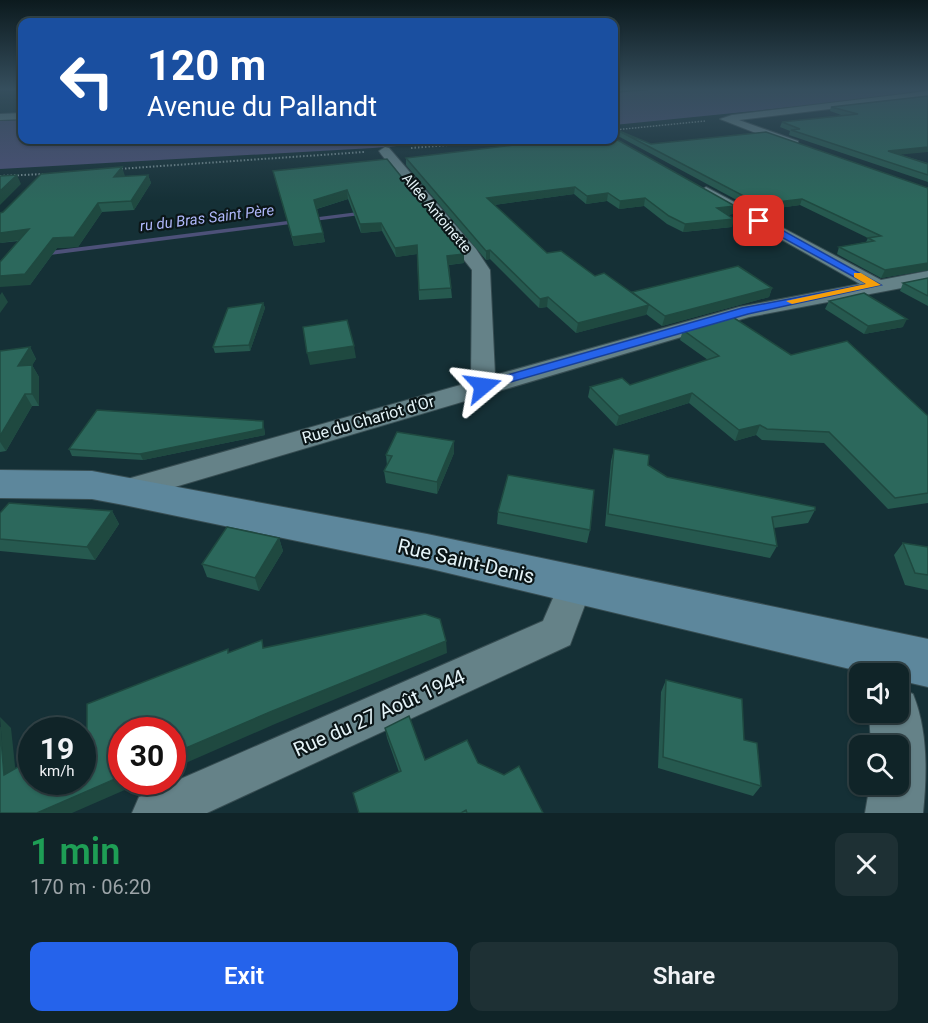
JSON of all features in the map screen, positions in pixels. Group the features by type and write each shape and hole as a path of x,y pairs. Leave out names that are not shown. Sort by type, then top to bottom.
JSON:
{"main road":[{"name":"Rue Saint-Denis","path":"0,484 92,485 427,551 575,586 758,624 898,663"}],"street":[{"path":"748,127 808,148"},
{"name":"Allée Antoinette","path":"385,151 471,253 481,270 483,386"},
{"path":"691,183 876,285"},
{"name":"Rue du Chariot d'Or","path":"124,491 746,311 876,285 928,278"},
{"name":"Rue du 27 Août 1944","path":"155,813 557,633 575,586"}],"path":[{"path":"618,130 645,127"},
{"path":"113,169 465,144"},
{"path":"0,176 54,173"}],"water":[{"path":"0,127 18,127 18,144 421,144 373,148 0,169"}],"building":[{"path":"795,127 928,127 928,147 888,151 928,164 928,175 791,130 800,129"},
{"path":"619,131 651,144 766,132 928,188 928,263 885,270 839,247 874,241 868,238 881,236 802,199 759,204"},
{"path":"618,140 735,206 717,208 734,219 685,224 669,216 645,198 620,201 608,193 587,196 575,187 487,198 547,253 561,251 595,276 604,273 649,305 578,323 548,297 540,299 490,250 486,251 406,158 523,144 618,144"},
{"path":"387,159 464,254 447,256 451,288 419,290 417,245 395,248 381,223 360,224 347,190 314,200 323,233 292,237 273,171"},
{"path":"122,167 114,177 148,175 131,201 98,203 74,237 53,238 25,274 0,276 0,262 29,229 0,233 0,213 41,174"},
{"path":"17,175 0,191 0,176"},
{"path":"738,266 772,288 665,316 632,292"},
{"path":"928,278 928,296 903,283"},
{"path":"864,293 907,319 868,326 829,301"},
{"path":"263,303 249,345 213,347 228,308"},
{"path":"731,316 791,355 847,341 928,416 928,493 895,498 829,432 767,429 760,425 739,430 692,393 619,416 590,387 622,378 630,385 719,356 683,330"},
{"path":"347,320 354,346 307,353 303,327"},
{"path":"30,347 18,366 32,365 32,394 25,394 0,436 0,351"},
{"path":"97,410 263,421 263,429 140,454 69,449"},
{"path":"397,432 454,441 437,482 384,471 392,456 386,455"},
{"path":"614,449 649,455 648,465 667,477 815,507 815,510 772,517 777,546 608,514"},
{"path":"508,475 594,490 590,530 498,512"},
{"path":"9,503 112,511 87,547 0,539 0,513"},
{"path":"227,527 279,538 255,578 202,564"},
{"path":"903,543 928,547 928,575 915,573"},
{"path":"425,614 440,619 446,641 186,748 186,717 108,717 108,782 96,787 96,717 87,717 87,704 228,649 228,653 262,640 263,648"},
{"path":"666,680 742,699 744,740 757,743 761,786 663,757"},
{"path":"409,716 425,760 467,740 478,763 504,775 519,766 543,813 467,813 466,810 461,813 359,813 353,793 401,771 385,728"},
{"path":"0,727 4,775 18,767 18,795 78,795 37,813 0,813"}],"waterway":[{"name":"ru du Bras Saint Père","path":"42,254 366,213"}],"slow traffic":[{"path":"792,301 876,285 857,275"}],"route":[{"path":"483,386 746,311 876,285 759,221"}]}
